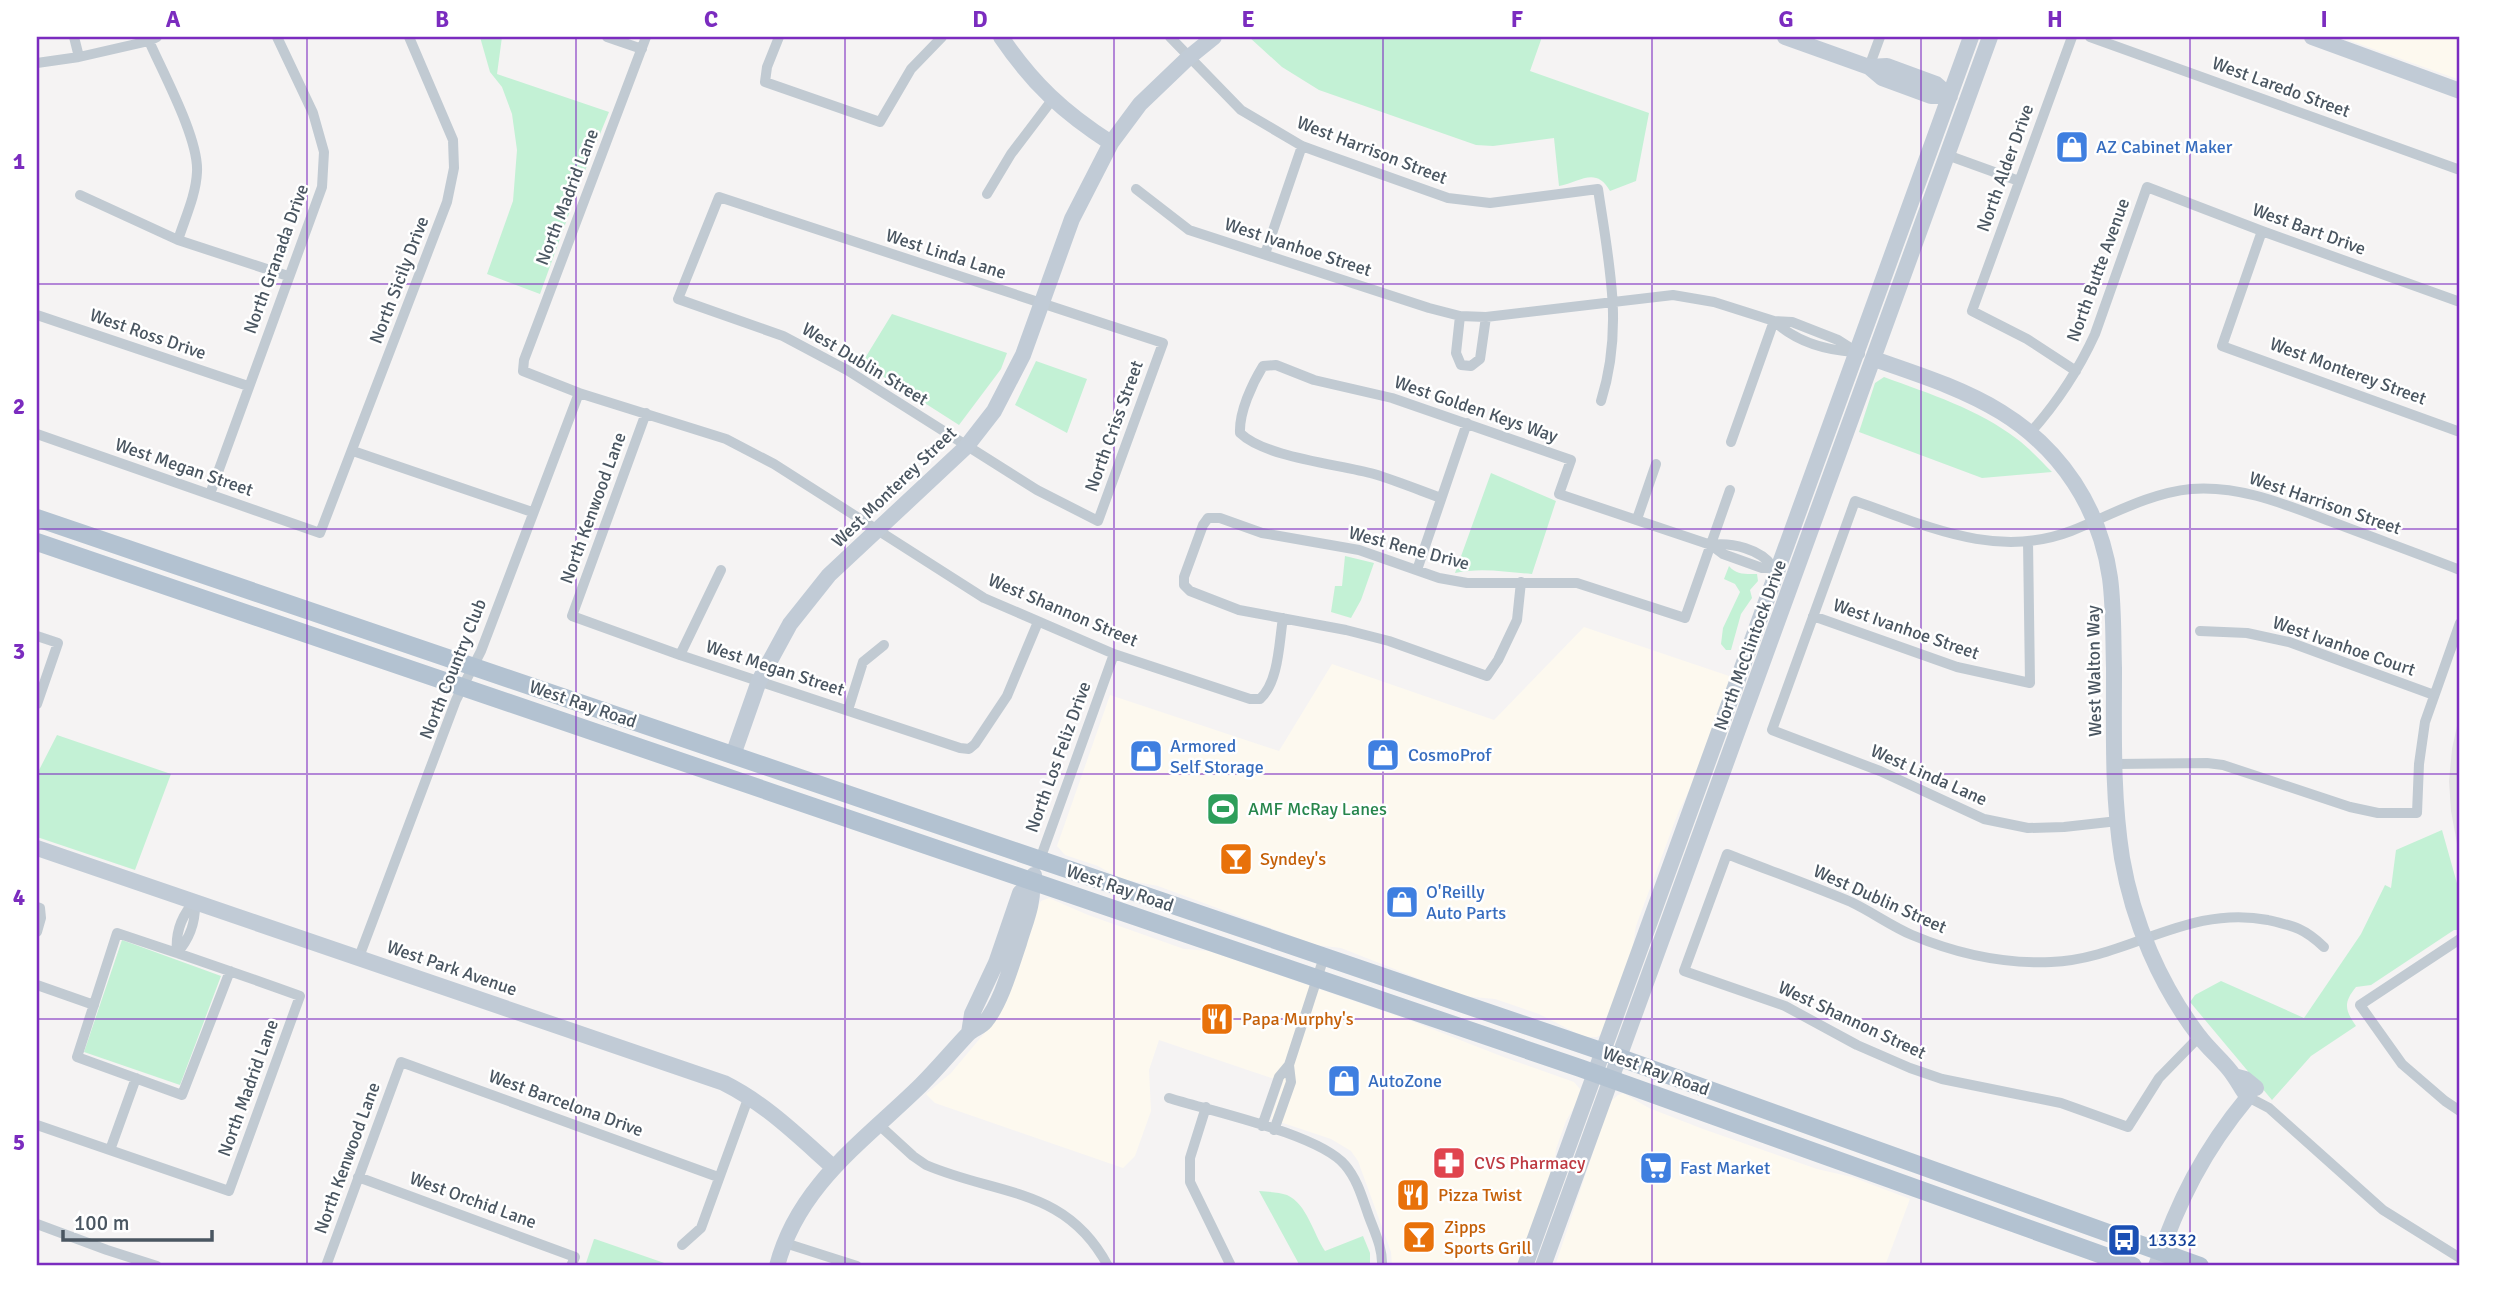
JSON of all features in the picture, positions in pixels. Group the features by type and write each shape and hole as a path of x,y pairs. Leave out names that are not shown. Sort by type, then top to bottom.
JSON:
{"main road":[{"name":"West Ray Road","path":"37,518 733,755 1317,978 1604,1076 2133,1266"},
{"name":"West Ray Road","path":"37,542 463,687 1035,871 1324,957 1612,1055 1925,1167 2158,1260 2200,1266"},
{"path":"1838,1160 1857,1154 1903,1170 1925,1167"}],"street":[{"path":"74,37 79,57"},
{"name":"North Granada Drive","path":"210,494 322,187 324,152 313,113 276,37"},
{"name":"North Sicily Drive","path":"320,533 447,202 454,168 453,140 410,37"},
{"path":"607,37 642,49"},
{"name":"North Madrid Lane","path":"523,371 524,360 646,37"},
{"path":"779,37 767,67 765,82 880,121 911,69 942,37"},
{"path":"1001,37 1052,100 1076,121 1111,143"},
{"name":"West Harrison Street","path":"1170,37 1241,110 1302,146 1448,198 1490,203 1598,189 1614,301"},
{"name":"West Monterey Street","path":"733,755 759,681 790,624 829,575 966,447 1000,400 1023,355 1072,219 1111,143 1140,104 1214,37"},
{"path":"1785,37 1869,67 1882,78 1931,96 1950,96"},
{"path":"1869,67 1880,37"},
{"name":"North McClintock Drive","path":"1612,1055 1776,567 1971,37"},
{"name":"North McClintock Drive","path":"1525,1266 1612,1055 1874,359 1990,37"},
{"name":"North Alder Drive","path":"2072,37 1972,311 2027,338 2076,371"},
{"name":"West Laredo Street","path":"2090,37 2460,170"},
{"path":"2312,37 2460,91"},
{"path":"37,63 79,57 153,39 194,143 198,171 178,240"},
{"path":"987,194 1011,154 1052,100"},
{"path":"1265,254 1302,146"},
{"path":"1947,155 2019,181"},
{"name":"West Bart Drive","path":"2147,187 2262,232 2460,302"},
{"name":"North Butte Avenue","path":"2030,433 2076,371 2095,334 2147,187"},
{"name":"West Ivanhoe Street","path":"1136,189 1189,230 1429,309 1460,316 1486,317 1659,296 1686,296 1774,321 1788,334 1834,351 1856,352 1874,359"},
{"path":"80,195 178,240 288,276"},
{"name":"West Linda Lane","path":"678,299 719,197 1163,343"},
{"name":"West Monterey Street","path":"2262,232 2222,346 2460,432"},
{"name":"West Dublin Street","path":"678,299 783,336 847,369 966,447 1037,490 1098,522"},
{"path":"1601,401 1614,349 1614,301"},
{"name":"West Ross Drive","path":"37,314 248,386"},
{"path":"1460,316 1456,354 1461,365 1471,366 1480,359 1486,317"},
{"path":"1731,442 1774,321"},
{"name":"North Criss Street","path":"1098,522 1163,343"},
{"name":"West Walton Way","path":"1874,359 1932,380 1999,411 2030,433 2068,471 2095,521 2105,552 2113,608 2118,821 2128,883 2144,938 2161,976 2199,1037 2252,1093 2383,1209 2460,1258"},
{"name":"West Golden Keys Way","path":"1441,498 1373,474 1297,458 1248,440 1240,433 1240,424 1256,377 1263,366 1276,365 1314,380 1392,398 1571,460 1559,494 1711,545 1723,554 1762,568 1776,567"},
{"name":"West Shannon Street","path":"523,371 579,393 726,439 774,464 984,598 1114,654 1250,699 1260,699 1267,692 1283,618"},
{"name":"North Country Club","path":"359,957 463,687 481,651 579,393"},
{"name":"North Kenwood Lane","path":"572,616 646,413"},
{"path":"1417,570 1467,423"},
{"name":"West Megan Street","path":"37,434 320,533"},
{"path":"352,451 533,512"},
{"path":"1637,519 1656,464"},
{"name":"West Harrison Street","path":"1813,616 1855,501 1965,538 1986,542 2028,541 2059,536 2168,493 2190,489 2235,490 2273,500 2460,569"},
{"path":"1711,545 1730,490"},
{"name":"West Rene Drive","path":"1283,618 1239,610 1190,591 1184,585 1184,577 1208,518 1220,518 1262,533 1359,550 1439,578 1467,583 1577,583 1685,618 1711,545"},
{"name":"West Ivanhoe Street","path":"1813,616 1957,667 2030,683 2028,541"},
{"path":"680,655 721,570"},
{"path":"1283,618 1378,638 1487,676 1498,660 1517,620 1521,582"},
{"name":"West Megan Street","path":"572,616 680,655 969,749 1007,696 1038,622"},
{"name":"West Linda Lane","path":"1813,616 1772,730 1880,771 1984,819 2028,828 2118,821"},
{"path":"2115,764 2223,765 2350,807 2378,813 2417,813 2422,741 2434,695 2460,623"},
{"name":"West Ivanhoe Court","path":"2200,631 2247,634 2289,642 2434,695"},
{"path":"37,636 58,643 37,704"},
{"path":"848,710 863,662 884,645"},
{"name":"North Los Feliz Drive","path":"1035,871 1114,654"},
{"name":"West Park Avenue","path":"37,848 697,1072 749,1096 833,1167"},
{"name":"West Dublin Street","path":"1684,971 1727,854 1853,903 1910,934 1958,953 2003,961 2052,962 2090,957 2179,926 2220,917 2257,918 2291,925 2309,932 2324,947"},
{"path":"777,1266 804,1204 833,1167 920,1086 969,1033 972,1014 993,973 1020,893 1035,871"},
{"path":"177,953 187,942 196,918 195,901"},
{"path":"37,932 41,918 38,907"},
{"path":"117,933 177,953 230,971 182,1095 77,1057 117,933"},
{"path":"2460,939 2360,1005 2402,1064 2460,1111"},
{"path":"1262,1126 1279,1077 1289,1065 1324,957"},
{"name":"North Madrid Lane","path":"110,1150 229,1191 300,996 230,971"},
{"name":"West Shannon Street","path":"1684,971 1785,1006 1857,1045 1910,1068 1955,1082 2061,1103 2128,1127 2159,1078 2199,1037"},
{"path":"37,985 94,1005"},
{"name":"North Kenwood Lane","path":"326,1266 401,1062"},
{"name":"West Barcelona Drive","path":"401,1062 719,1177"},
{"path":"1275,1130 1291,1082 1289,1065"},
{"name":"North McClintock Drive","path":"1543,1266 1604,1076"},
{"path":"37,1125 110,1150 136,1078"},
{"path":"2158,1260 2195,1171 2217,1135 2252,1093"},
{"path":"682,1245 701,1228 749,1096"},
{"path":"1169,1098 1206,1107 1324,1148 1344,1164 1356,1183 1377,1239 1381,1266"},
{"path":"1206,1107 1190,1158 1190,1182 1231,1266"},
{"path":"878,1124 926,1165 1030,1197 1060,1212 1090,1237 1108,1266"},
{"name":"West Orchid Lane","path":"358,1177 573,1262"},
{"path":"37,1224 96,1247 157,1266"},
{"path":"785,1243 857,1266"}],"shaded area":[{"path":"2340,37 2460,37 2460,80"},
{"path":"1584,627 1732,677 1699,770 1678,813 1636,926 1631,958 1603,1033 1597,1037 1584,1037 1539,1014 1495,999 1463,996 1341,948 1316,945 1158,886 1121,879 1098,866 1065,855 1057,846 1110,695 1279,751 1332,664 1494,720"},
{"path":"2460,712 2460,860 2451,811 2449,781"},
{"path":"1049,898 1088,915 1184,949 1209,951 1409,1020 1574,1082 1581,1095 1566,1121 1556,1149 1554,1167 1518,1266 1392,1266 1391,1252 1358,1161 1351,1151 1331,1139 1271,1119 1283,1082 1159,1040 1149,1070 1151,1111 1135,1156 1123,1168 935,1103 926,1094 951,1073 987,1030 1038,906 1041,901"},
{"path":"1623,1093 1649,1108 1703,1129 1817,1169 1852,1177 1910,1199 1885,1266 1555,1266 1610,1102"}],"green space":[{"path":"480,37 502,37 497,74 609,112 540,294 487,274 513,201 517,150 512,114 502,87 490,72"},
{"path":"1249,37 1542,37 1530,71 1649,113 1636,181 1610,191 1605,183 1593,177 1559,186 1554,138 1493,146 1476,145 1319,90 1282,67"},
{"path":"892,314 1007,353 1001,369 959,425 862,363"},
{"path":"1036,361 1087,379 1067,433 1015,405"},
{"path":"1884,377 1953,403 2002,428 2052,472 1982,478 1859,432 1875,383"},
{"path":"1491,473 1556,501 1532,574 1484,570 1455,573"},
{"path":"1345,556 1374,563 1361,600 1351,618 1331,612 1335,586 1342,586"},
{"path":"1729,566 1745,574 1757,574 1758,581 1750,590 1752,598 1741,614 1731,650 1726,650 1721,644 1723,628 1740,592 1735,584 1724,579"},
{"path":"57,735 171,774 135,870 37,837 37,774"},
{"path":"2442,830 2460,894 2460,930 2454,930 2371,985 2356,987 2347,1007 2356,1026 2311,1056 2272,1100 2190,1002 2195,995 2221,981 2304,1018 2361,934 2385,885 2391,888 2396,850"},
{"path":"122,940 221,976 180,1085 84,1052"},
{"path":"1259,1191 1284,1194 1294,1199 1305,1212 1325,1251 1363,1236 1370,1253 1370,1266 1300,1266"},
{"path":"595,1239 673,1266 585,1266"}],"place":[{"name":"AZ Cabinet Maker","path":"2072,147"},
{"name":"CosmoProf","path":"1383,755"},
{"name":"Armored Self Storage","path":"1146,756"},
{"name":"AMF McRay Lanes","path":"1223,809"},
{"name":"Syndey's","path":"1236,859"},
{"name":"O'Reilly Auto Parts","path":"1402,902"},
{"name":"Papa Murphy's","path":"1217,1019"},
{"name":"AutoZone","path":"1344,1081"},
{"name":"CVS Pharmacy","path":"1449,1163"},
{"name":"Fast Market","path":"1656,1168"},
{"name":"Pizza Twist","path":"1413,1195"},
{"name":"Zipps Sports Grill","path":"1419,1237"},
{"name":"13332","path":"2124,1240"}]}
